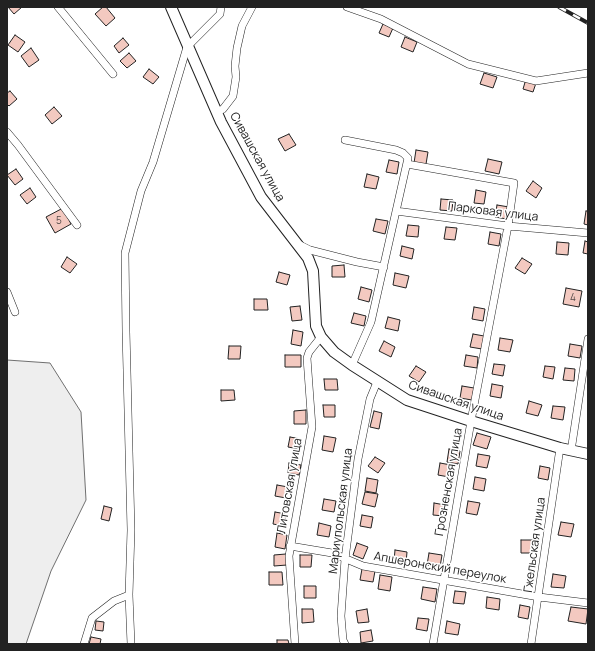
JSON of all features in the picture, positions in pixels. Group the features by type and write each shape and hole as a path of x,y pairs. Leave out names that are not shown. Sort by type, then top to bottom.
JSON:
{"street":[{"path":"58,7 66,10 113,74"},
{"name":"Сивашская улица","path":"171,7 221,122 262,197 284,229 298,244 308,258 313,271 316,326 320,337 334,352 377,382 407,400 560,448 588,454"},
{"path":"130,644 129,595 131,530 125,253 141,191 153,162 187,46 220,14 221,7"},
{"path":"217,112 223,109 233,96 236,77 235,66 237,48 242,26 252,7"},
{"path":"351,8 381,19 468,64 536,80 588,73"},
{"path":"7,132 77,225"},
{"path":"345,140 396,150 403,153 408,158 371,322 352,365"},
{"name":"Грозненская улица","path":"407,164 514,183 508,226 471,421 433,644"},
{"name":"Парковая улица","path":"396,211 508,226 588,233"},
{"path":"298,244 310,250 384,267"},
{"path":"7,292 15,312"},
{"name":"Литовская улица","path":"294,644 289,556 312,427 307,358 309,352 320,337"},
{"path":"571,451 588,339"},
{"name":"Мариупольская улица","path":"345,644 343,640 341,616 345,559 359,452 370,399 377,382"},
{"name":"Гжельская улица","path":"531,644 560,448"},
{"name":"Апшеронский переулок","path":"290,546 332,553 363,566 539,597 588,603"},
{"path":"84,644 92,618 114,601 129,595"}],"shaded area":[{"path":"7,360 50,363 81,412 86,500 51,571 26,644 7,644"}],"building":[{"path":"8,7 22,7 14,14"},
{"path":"103,7 106,7 115,18 106,26 95,14"},
{"path":"383,24 393,28 389,37 379,33"},
{"path":"15,35 25,42 18,52 8,45"},
{"path":"405,37 417,42 413,52 401,47"},
{"path":"123,38 129,45 119,53 114,46"},
{"path":"31,48 39,60 29,67 21,56"},
{"path":"129,53 136,61 127,68 120,61"},
{"path":"149,69 159,77 153,84 143,77"},
{"path":"484,73 497,77 493,88 480,84"},
{"path":"526,79 536,83 533,92 523,89"},
{"path":"10,91 17,99 9,106 7,104 7,93"},
{"path":"54,107 62,116 52,124 45,115"},
{"path":"289,134 296,145 285,151 278,139"},
{"path":"416,150 428,152 426,164 414,163"},
{"path":"488,159 502,162 499,174 485,171"},
{"path":"389,160 399,162 397,174 386,172"},
{"path":"16,169 23,179 15,185 7,175"},
{"path":"367,174 379,177 376,189 364,187"},
{"path":"533,181 542,188 536,198 526,191"},
{"path":"30,188 36,197 27,204 20,195"},
{"path":"476,190 486,192 484,204 474,203"},
{"path":"441,199 453,200 452,211 440,210"},
{"path":"497,205 509,207 507,219 495,217"},
{"path":"63,208 71,224 55,233 46,217"},
{"path":"586,211 588,211 588,225 584,224"},
{"path":"376,219 388,221 385,234 373,231"},
{"path":"408,225 419,226 418,237 406,236"},
{"path":"446,227 457,228 455,240 444,239"},
{"path":"490,232 501,234 499,246 488,244"},
{"path":"585,241 588,242 588,254 583,253"},
{"path":"557,242 569,243 568,255 556,254"},
{"path":"402,246 414,249 412,259 400,256"},
{"path":"67,257 77,264 70,273 61,267"},
{"path":"522,258 532,264 525,274 515,268"},
{"path":"344,265 345,277 332,277 332,266"},
{"path":"279,272 290,275 287,285 276,282"},
{"path":"395,273 409,276 406,288 393,285"},
{"path":"361,287 372,290 369,302 358,299"},
{"path":"566,288 582,291 579,307 563,304"},
{"path":"254,299 267,299 268,310 254,310"},
{"path":"300,306 302,320 292,321 290,307"},
{"path":"474,307 485,309 483,321 472,319"},
{"path":"354,313 366,316 364,326 351,323"},
{"path":"388,317 400,320 398,331 385,328"},
{"path":"293,330 303,332 301,346 291,344"},
{"path":"473,334 484,336 482,349 470,347"},
{"path":"500,338 513,340 510,352 498,350"},
{"path":"384,341 395,347 391,357 379,351"},
{"path":"570,344 582,346 580,358 568,356"},
{"path":"229,346 241,346 240,359 228,359"},
{"path":"285,355 301,355 301,367 285,367"},
{"path":"466,355 478,357 477,368 464,366"},
{"path":"494,364 505,365 503,376 492,374"},
{"path":"416,366 426,372 419,382 409,376"},
{"path":"545,366 555,367 553,379 543,377"},
{"path":"565,368 575,369 574,381 563,380"},
{"path":"324,379 337,379 338,390 325,390"},
{"path":"492,384 503,386 501,398 490,396"},
{"path":"462,386 474,388 472,400 460,398"},
{"path":"221,390 234,390 235,400 221,401"},
{"path":"529,401 542,405 538,416 526,413"},
{"path":"323,405 335,405 335,417 324,417"},
{"path":"553,406 565,407 563,420 551,418"},
{"path":"306,410 306,424 294,424 294,411"},
{"path":"374,411 382,413 379,429 370,427"},
{"path":"477,433 491,437 487,449 473,445"},
{"path":"324,436 336,438 333,452 322,450"},
{"path":"290,437 301,439 299,449 288,447"},
{"path":"449,449 460,451 458,464 447,462"},
{"path":"478,454 490,456 487,468 476,466"},
{"path":"375,457 385,463 378,473 368,466"},
{"path":"289,463 301,465 299,475 288,473"},
{"path":"440,463 451,465 449,477 438,475"},
{"path":"540,466 550,468 548,480 538,478"},
{"path":"475,477 486,479 484,491 473,489"},
{"path":"367,478 378,480 376,493 365,491"},
{"path":"277,485 288,487 286,498 275,496"},
{"path":"365,492 378,494 375,507 362,504"},
{"path":"324,499 336,501 334,512 322,510"},
{"path":"468,501 480,503 477,515 466,513"},
{"path":"434,503 445,505 444,516 433,515"},
{"path":"104,506 112,508 109,521 101,519"},
{"path":"275,512 286,514 284,526 273,524"},
{"path":"362,515 373,517 371,528 360,526"},
{"path":"561,522 574,524 571,537 558,535"},
{"path":"319,523 331,526 329,537 317,535"},
{"path":"277,533 287,535 285,549 275,547"},
{"path":"521,540 536,540 536,553 521,553"},
{"path":"357,543 368,547 363,559 353,555"},
{"path":"395,550 407,552 406,563 394,561"},
{"path":"429,553 442,555 440,567 427,565"},
{"path":"286,554 287,565 274,566 274,555"},
{"path":"300,555 312,555 311,567 300,567"},
{"path":"362,569 375,571 373,582 360,580"},
{"path":"269,572 282,572 283,585 269,585"},
{"path":"553,574 566,576 564,588 551,587"},
{"path":"380,575 392,577 390,591 378,589"},
{"path":"304,586 316,586 316,598 304,598"},
{"path":"423,587 437,589 435,602 421,599"},
{"path":"455,591 466,592 464,604 453,603"},
{"path":"487,597 500,599 499,610 486,608"},
{"path":"520,605 530,607 528,619 518,617"},
{"path":"571,607 588,609 586,624 568,621"},
{"path":"302,609 313,609 314,622 302,623"},
{"path":"367,609 369,622 358,623 356,611"},
{"path":"418,618 429,619 427,631 416,629"},
{"path":"96,621 104,622 103,631 95,630"},
{"path":"447,621 460,624 458,635 445,633"},
{"path":"371,630 373,641 361,643 360,632"},
{"path":"91,637 101,639 100,644 89,644"},
{"path":"277,640 288,640 289,644 277,644"}],"railway":[{"path":"559,7 588,23"}]}
